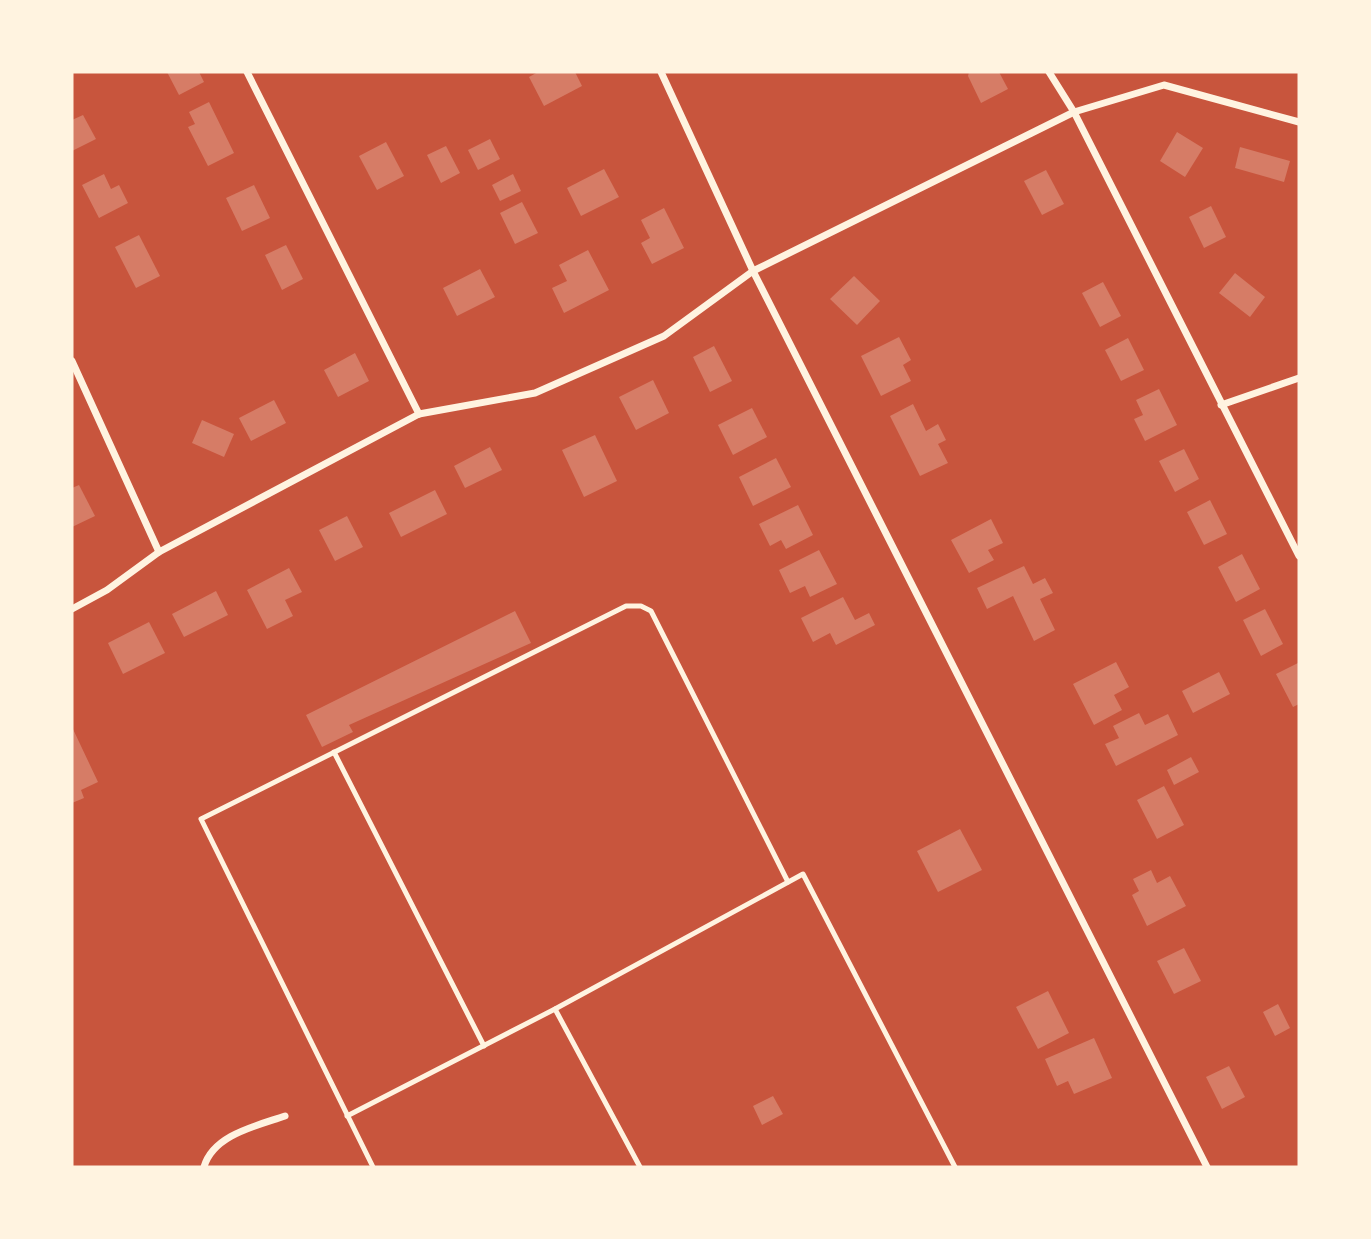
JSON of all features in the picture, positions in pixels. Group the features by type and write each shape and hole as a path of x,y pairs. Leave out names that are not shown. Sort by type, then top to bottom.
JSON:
{"street":[{"path":"247,72 419,414"},
{"path":"661,72 754,271 1207,1167"},
{"path":"1049,72 1074,112 1299,556"},
{"path":"72,609 107,590 159,552 419,414 535,393 664,336 754,271 1074,112 1164,85 1299,122"},
{"path":"72,361 159,552"},
{"path":"1221,405 1299,378"},
{"path":"204,1167 207,1156 230,1136 285,1116"}],"lane":[{"path":"373,1167 201,819 626,606 640,606 651,611 788,882"},
{"path":"334,752 484,1046"},
{"path":"347,1116 555,1009 803,874 955,1167"},
{"path":"555,1009 640,1167"}],"building":[{"path":"167,72 199,72 204,82 179,95"},
{"path":"538,72 575,72 582,86 544,106 529,77"},
{"path":"969,72 999,72 1008,89 981,103 968,76"},
{"path":"209,102 234,153 208,166 188,127 195,124 189,112"},
{"path":"83,115 96,139 72,151 72,120"},
{"path":"1177,132 1203,148 1185,177 1160,161"},
{"path":"490,139 500,159 478,170 468,150"},
{"path":"386,142 404,176 377,190 359,156"},
{"path":"446,146 460,173 441,183 427,155"},
{"path":"1240,147 1290,161 1284,182 1235,168"},
{"path":"604,169 619,197 581,216 567,188"},
{"path":"1046,170 1064,204 1042,215 1024,181"},
{"path":"104,174 111,189 119,185 128,203 99,218 82,185"},
{"path":"513,174 521,191 500,201 492,185"},
{"path":"254,185 270,218 242,231 226,198"},
{"path":"522,202 538,233 515,244 500,213"},
{"path":"1211,206 1226,237 1204,248 1189,217"},
{"path":"664,208 684,248 652,264 641,243 650,238 641,220"},
{"path":"139,235 160,276 136,288 115,247"},
{"path":"286,245 303,279 282,290 265,255"},
{"path":"588,250 609,290 564,313 552,288 567,281 559,265"},
{"path":"480,269 495,297 457,316 443,288"},
{"path":"1235,273 1265,297 1250,317 1219,293"},
{"path":"854,276 880,301 857,325 830,299"},
{"path":"1103,282 1121,316 1100,327 1082,293"},
{"path":"899,337 911,360 903,365 911,381 881,396 861,356"},
{"path":"1128,338 1144,370 1121,381 1105,350"},
{"path":"714,346 732,381 710,392 693,357"},
{"path":"355,353 369,381 338,397 324,370"},
{"path":"653,380 669,413 636,430 619,397"},
{"path":"1159,389 1177,425 1145,441 1134,419 1143,415 1136,400"},
{"path":"274,400 286,423 251,441 239,418"},
{"path":"913,404 926,431 938,424 946,440 938,444 948,463 920,476 890,416"},
{"path":"752,408 767,437 733,455 718,425"},
{"path":"202,420 234,434 224,457 192,443"},
{"path":"595,435 617,481 584,497 562,450"},
{"path":"490,447 502,470 465,488 454,466"},
{"path":"1184,449 1199,479 1175,492 1159,461"},
{"path":"776,458 791,487 753,506 739,477"},
{"path":"79,485 95,516 72,527 72,488"},
{"path":"435,490 447,514 401,537 389,513"},
{"path":"1210,500 1227,534 1204,545 1187,512"},
{"path":"798,505 813,535 786,549 781,540 770,546 759,524"},
{"path":"347,516 363,547 335,561 319,530"},
{"path":"991,519 1003,543 988,550 994,560 969,573 951,540"},
{"path":"819,550 837,584 810,597 805,586 790,593 779,570"},
{"path":"1242,554 1260,589 1236,602 1218,567"},
{"path":"1024,566 1033,584 1045,578 1053,593 1040,599 1055,630 1034,641 1013,596 987,609 977,588"},
{"path":"289,568 302,592 285,600 293,616 267,629 247,590"},
{"path":"216,591 228,615 184,637 172,614"},
{"path":"843,597 855,620 869,613 875,625 836,645 830,633 813,642 801,618"},
{"path":"1265,609 1283,644 1261,656 1243,620"},
{"path":"515,611 531,643 349,725 353,732 322,747 306,715"},
{"path":"149,622 165,653 123,674 108,643"},
{"path":"1116,662 1129,687 1114,695 1122,710 1094,725 1073,684"},
{"path":"1298,663 1299,704 1293,707 1276,674"},
{"path":"1219,672 1230,694 1193,713 1182,691"},
{"path":"1139,713 1145,725 1168,714 1178,735 1116,766 1105,744 1119,738 1113,726"},
{"path":"72,727 98,782 81,790 84,798 72,803"},
{"path":"1191,757 1199,772 1174,785 1167,770"},
{"path":"1164,786 1184,825 1157,839 1137,800"},
{"path":"960,829 982,870 938,892 917,851"},
{"path":"1151,870 1157,883 1170,876 1186,906 1147,926 1132,895 1139,891 1133,879"},
{"path":"1184,948 1201,981 1174,994 1157,961"},
{"path":"1048,991 1069,1033 1038,1049 1016,1007"},
{"path":"1278,1004 1290,1028 1275,1036 1263,1012"},
{"path":"1094,1038 1112,1078 1074,1094 1068,1081 1057,1086 1045,1059"},
{"path":"1229,1066 1245,1097 1222,1109 1206,1077"},
{"path":"773,1096 783,1114 762,1125 753,1106"}]}
